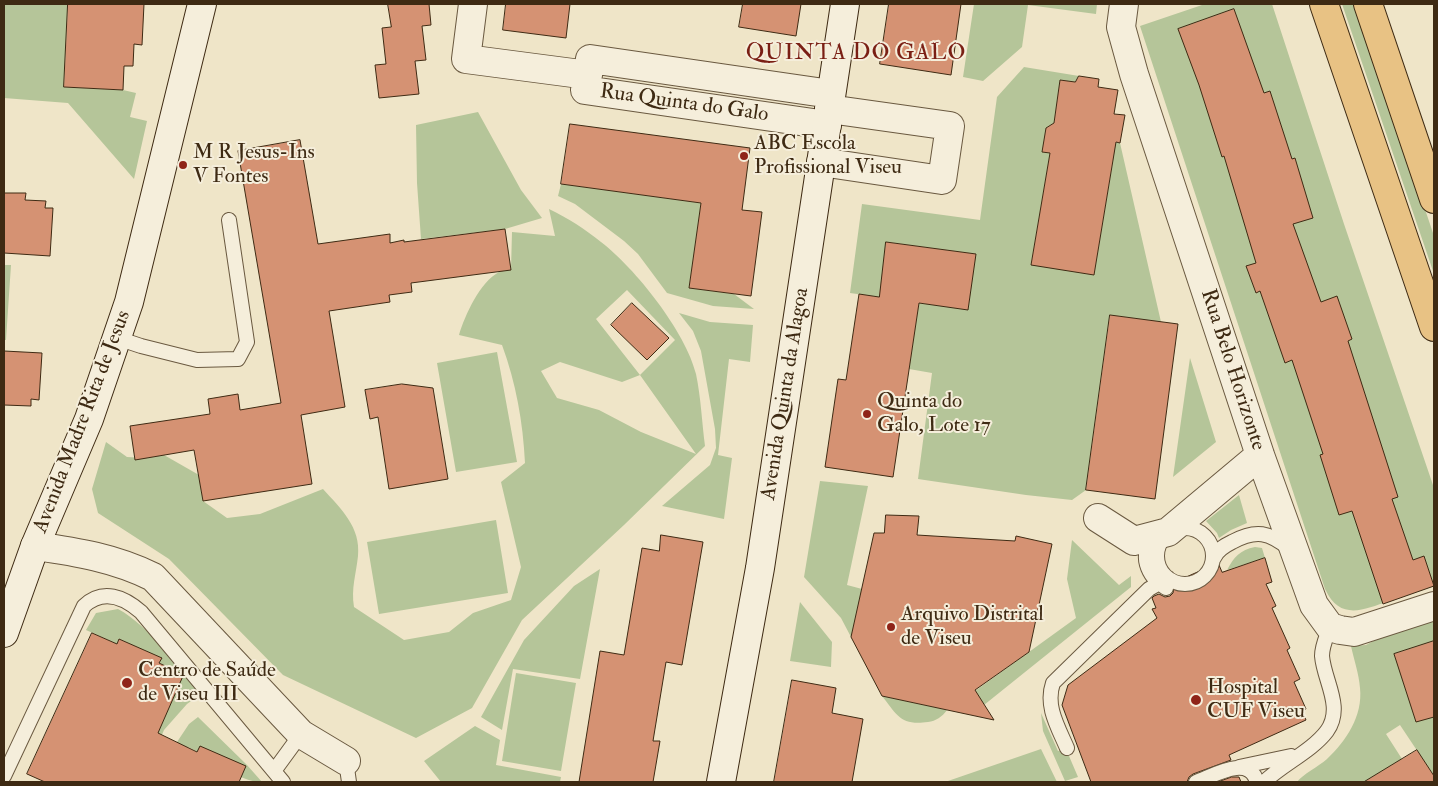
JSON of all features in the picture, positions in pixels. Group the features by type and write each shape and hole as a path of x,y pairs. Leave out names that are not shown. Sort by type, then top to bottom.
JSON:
{"main road":[{"path":"1324,4 1434,327"},
{"path":"1368,4 1434,199"}],"street":[{"name":"Avenida Madre Rita de Jesus","path":"4,633 35,546 88,418 129,302 202,4"},
{"name":"Rua Quinta do Galo","path":"473,4 466,59 588,75 585,90 829,109"},
{"name":"Avenida Quinta da Alagoa","path":"721,782 760,568 845,4"},
{"name":"Rua Belo Horizonte","path":"1124,4 1121,27 1134,74 1260,455 1314,605 1330,626"},
{"path":"821,162 942,180 950,126 829,109"},
{"path":"1098,518 1134,540 1166,532 1260,455"},
{"path":"35,546 86,554 132,567 153,578 301,734 348,771"},
{"path":"1330,626 1354,632 1434,606"}],"lane":[{"path":"117,338 197,360 238,359 247,342 230,220"},
{"path":"1163,581 1157,558 1161,540 1166,532 1178,528 1195,529 1209,540 1213,548 1214,558"},
{"path":"1067,748 1050,702 1053,683 1149,589 1163,581 1190,584 1200,580 1212,566 1216,553 1227,545 1250,534 1271,536 1278,539 1295,553"},
{"path":"4,776 84,606 94,598 109,595 126,600 141,612 279,777 301,734"},
{"path":"1264,782 1277,770 1315,744 1328,730 1333,715 1334,700 1322,657 1323,645 1330,626"},
{"path":"1196,782 1237,767 1302,753"},
{"path":"1237,767 1248,769 1254,774 1257,782"}],"green space":[{"path":"4,4 68,4 64,87 123,90 136,93 130,117 147,121 134,179 68,103 4,98"},
{"path":"974,4 1097,4 1096,14 1028,5 1022,47 983,81 963,77"},
{"path":"1205,4 1272,4 1344,224 1434,488 1434,586 1361,610 1345,609 1338,606 1325,589 1140,26"},
{"path":"1342,4 1356,4 1434,236 1434,274"},
{"path":"1024,67 1079,76 1075,82 1060,80 1054,123 1046,128 1042,152 1050,153 1031,264 1094,275 1113,161 1106,141 1120,143 1161,322 1110,315 1086,490 1072,500 918,479 932,373 909,369 919,303 968,309 975,254 887,242 879,297 850,293 862,204 980,220 997,97"},
{"path":"478,112 521,190 542,218 505,229 421,239 417,183 416,125"},
{"path":"561,184 701,203 689,288 734,294 754,309 713,306 667,293 638,254 624,241 575,204 558,196"},
{"path":"549,209 583,228 614,253 658,302 682,339 696,374 705,446 522,620 472,708 416,738 283,675 169,559 98,513 92,489 106,442 127,457 144,458 164,455 199,475 203,501 227,518 260,514 323,489 348,519 356,536 358,556 353,588 354,607 404,640 449,632 473,613 511,600 521,567 501,482 525,463 518,403 502,345 459,335 469,309 486,283 499,272 511,269 512,232 555,236","holes":["627,290 675,340 640,375 596,319","560,362 622,382 640,375 696,454 641,432 599,410 557,398 541,371"]},
{"path":"4,265 11,265 6,340 4,340"},
{"path":"679,313 710,322 753,325 750,362 729,359 718,455 732,458 724,519 662,506 710,465 716,448 715,429 701,351 693,331"},
{"path":"497,352 517,462 456,472 437,363"},
{"path":"1190,358 1216,442 1173,477"},
{"path":"820,481 868,486 847,585 862,589 851,637 841,618 804,577"},
{"path":"1239,495 1247,523 1219,538 1206,521"},
{"path":"496,520 508,593 379,614 367,542"},
{"path":"1072,540 1119,585 1131,576 1131,587 984,705 975,691 1076,618 1067,579"},
{"path":"1255,547 1262,548 1265,558 1227,570 1238,555 1245,550"},
{"path":"600,569 580,679 513,669 502,730 481,717 524,640 574,586"},
{"path":"800,602 832,642 831,667 790,661"},
{"path":"118,609 152,636 201,694 187,704 164,730 150,763 153,743 183,674 159,663 161,658 119,639 117,644 86,630 96,613"},
{"path":"1434,619 1434,776 1400,725 1386,734 1411,773 1395,782 1297,782 1334,752 1347,736 1356,718 1359,708 1360,688 1351,646 1366,645 1394,630"},
{"path":"516,673 576,683 561,771 502,761"},
{"path":"882,696 947,710 934,721 919,723 906,721 896,714"},
{"path":"1041,713 1058,751 1066,749 1078,777 1065,781 1043,731"},
{"path":"198,717 262,782 253,781 234,774 188,747 175,776 169,754 189,724"},
{"path":"475,726 500,740 496,765 561,777 560,782 441,782 424,761"},
{"path":"1041,749 1057,782 945,782"}],"building":[{"path":"68,4 144,4 142,45 134,44 133,66 124,66 123,90 64,87"},
{"path":"388,4 429,4 431,25 422,26 426,60 415,61 419,94 379,98 375,65 386,64 382,28 391,27"},
{"path":"506,4 570,4 566,38 503,30"},
{"path":"743,4 801,4 796,36 739,27"},
{"path":"889,4 961,4 951,75 880,64"},
{"path":"1234,9 1264,93 1270,91 1292,159 1295,158 1313,218 1293,224 1321,302 1337,296 1352,339 1348,341 1398,497 1392,499 1413,560 1424,556 1434,586 1383,604 1352,511 1339,515 1320,455 1323,454 1292,360 1285,363 1260,291 1256,293 1246,266 1256,263 1224,156 1222,157 1199,85 1178,29"},
{"path":"1079,76 1099,79 1098,87 1118,90 1114,114 1125,115 1120,143 1116,142 1094,275 1031,265 1050,153 1042,152 1046,128 1054,123 1060,80 1075,82"},
{"path":"570,124 750,148 742,210 762,212 751,296 689,288 701,203 561,184"},
{"path":"300,140 318,244 390,234 390,243 404,240 404,242 505,229 511,270 411,283 412,292 389,295 390,302 329,311 345,407 301,415 312,484 203,501 194,450 135,460 130,426 210,414 208,399 238,394 240,410 281,403 238,151"},
{"path":"4,193 26,193 25,200 46,201 45,208 53,208 50,256 4,253"},
{"path":"886,242 976,254 968,310 919,303 893,477 825,467 838,379 846,380 859,294 879,297"},
{"path":"632,303 669,338 647,360 611,325"},
{"path":"1110,315 1178,324 1155,499 1086,490"},
{"path":"4,351 42,353 39,400 31,399 31,406 4,405"},
{"path":"402,384 433,388 448,479 389,489 378,417 370,419 365,390"},
{"path":"886,515 919,516 917,535 1015,541 1016,536 1052,544 1029,652 975,690 994,720 882,696 851,637 874,533 884,533"},
{"path":"661,535 703,542 682,665 666,662 653,741 660,741 653,782 579,782 600,651 624,655 642,548 659,551"},
{"path":"1265,558 1272,582 1266,584 1276,606 1272,608 1290,648 1287,650 1300,679 1294,682 1306,709 1302,711 1306,720 1229,755 1231,760 1193,774 1187,782 1091,782 1062,705 1068,685 1157,618 1152,609 1156,608 1152,598 1159,594 1165,597 1170,596 1173,593 1175,582 1211,566 1219,565 1222,572"},
{"path":"92,633 117,644 119,639 162,658 159,663 183,676 158,733 197,752 200,746 246,766 239,782 45,782 27,774"},
{"path":"1434,641 1434,717 1416,722 1394,654"},
{"path":"792,680 836,688 832,713 863,719 852,782 774,782"},
{"path":"1417,750 1434,776 1434,782 1364,782"},
{"path":"1232,777 1239,777 1241,782 1218,782"}],"place":[{"name":"ABC Escola Profissional Viseu","path":"744,156"},
{"name":"M R Jesus-Ins V Fontes","path":"183,165"},
{"name":"Quinta do Galo, Lote 17","path":"867,414"},
{"name":"Arquivo Distrital de Viseu","path":"891,627"},
{"name":"Centro de Saúde de Viseu III","path":"127,683"},
{"name":"Hospital CUF Viseu","path":"1196,700"}],"district":[{"name":"QUINTA DO GALO","path":"856,54"}]}
